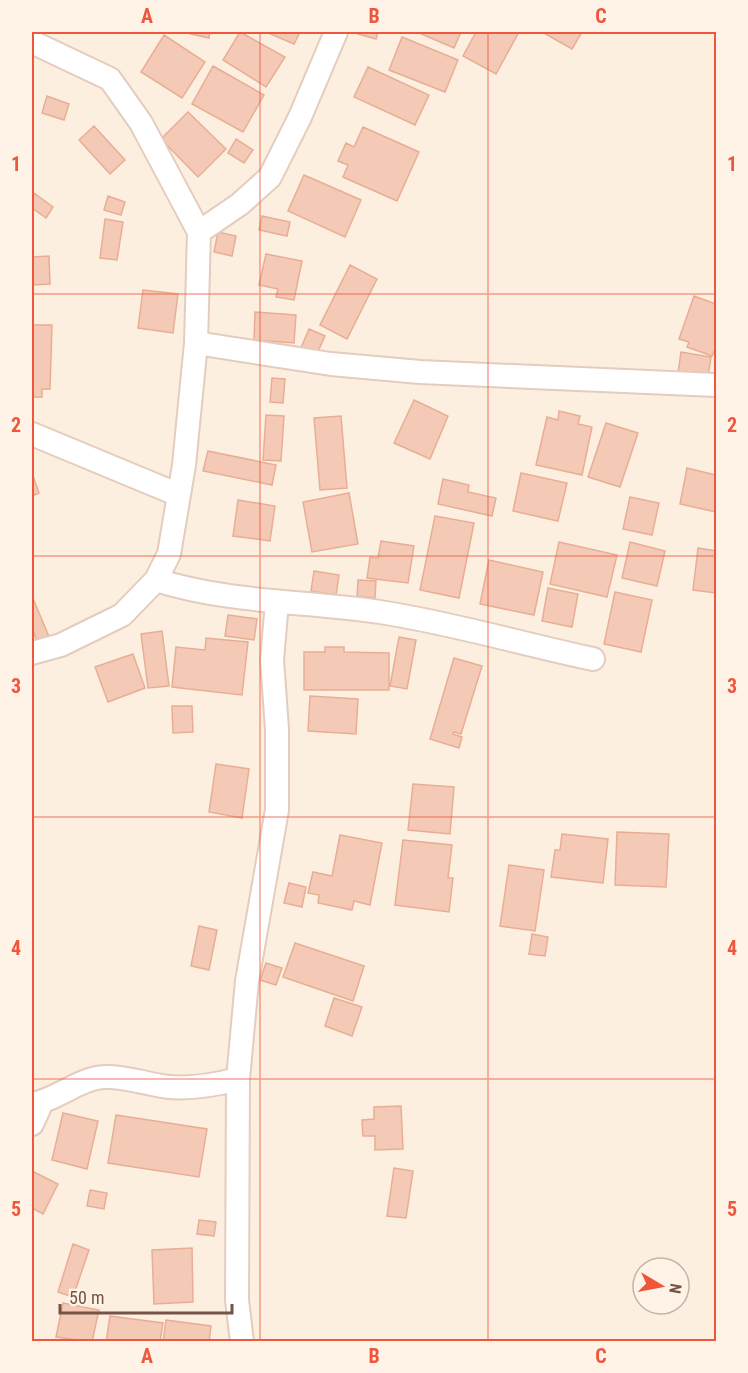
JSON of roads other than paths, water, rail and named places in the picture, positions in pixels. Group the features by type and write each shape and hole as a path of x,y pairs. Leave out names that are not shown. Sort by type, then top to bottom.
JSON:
{"street":[{"path":"199,232 240,204 270,177 300,117 336,32"},
{"path":"32,42 110,80 141,123 199,232 196,343 170,554 156,580 122,615 61,645 32,653"},
{"path":"196,343 332,364 420,372 717,385"},
{"path":"32,434 179,495"},
{"path":"156,580 191,591 238,599 379,612 474,630 593,658"},
{"path":"242,1341 237,1300 238,1079 247,981 277,810 277,729 272,660 277,602"},
{"path":"32,1124 37,1103 71,1087 104,1077 171,1087 207,1087 238,1079"}]}
